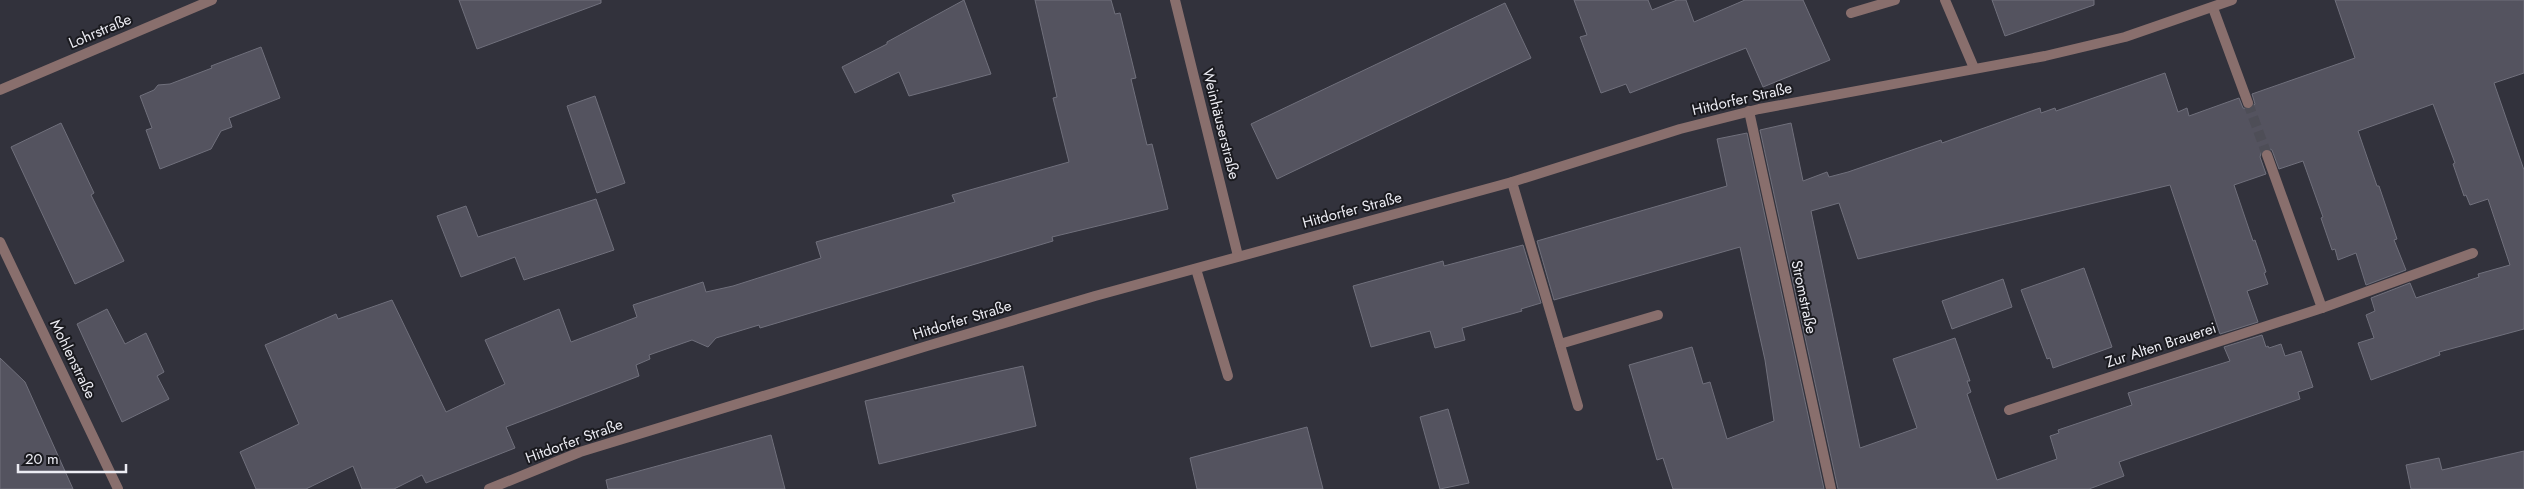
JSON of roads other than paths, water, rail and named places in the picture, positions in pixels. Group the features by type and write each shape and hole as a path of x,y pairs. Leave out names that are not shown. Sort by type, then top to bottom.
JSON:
{"street":[{"name":"Lohrstraße","path":"0,90 212,0"},
{"name":"Weinhäuserstraße","path":"1175,0 1238,256"},
{"path":"1851,13 1895,0"},
{"path":"1945,0 1974,68"},
{"name":"Hitdorfer Straße","path":"494,488 589,449 1095,296 1512,182 1680,129 1748,111 2045,56 2125,37 2232,0"},
{"path":"2213,8 2248,103"},
{"name":"Stromstraße","path":"1748,111 1831,489"},
{"path":"2267,155 2322,308"},
{"path":"1512,182 1578,406"},
{"name":"Mohlenstraße","path":"0,242 118,489"},
{"name":"Zur Alten Brauerei","path":"2009,410 2322,308 2473,253"},
{"path":"1196,268 1228,376"},
{"path":"1560,344 1658,315"}],"tunnel":[{"path":"2248,103 2267,155"}]}
